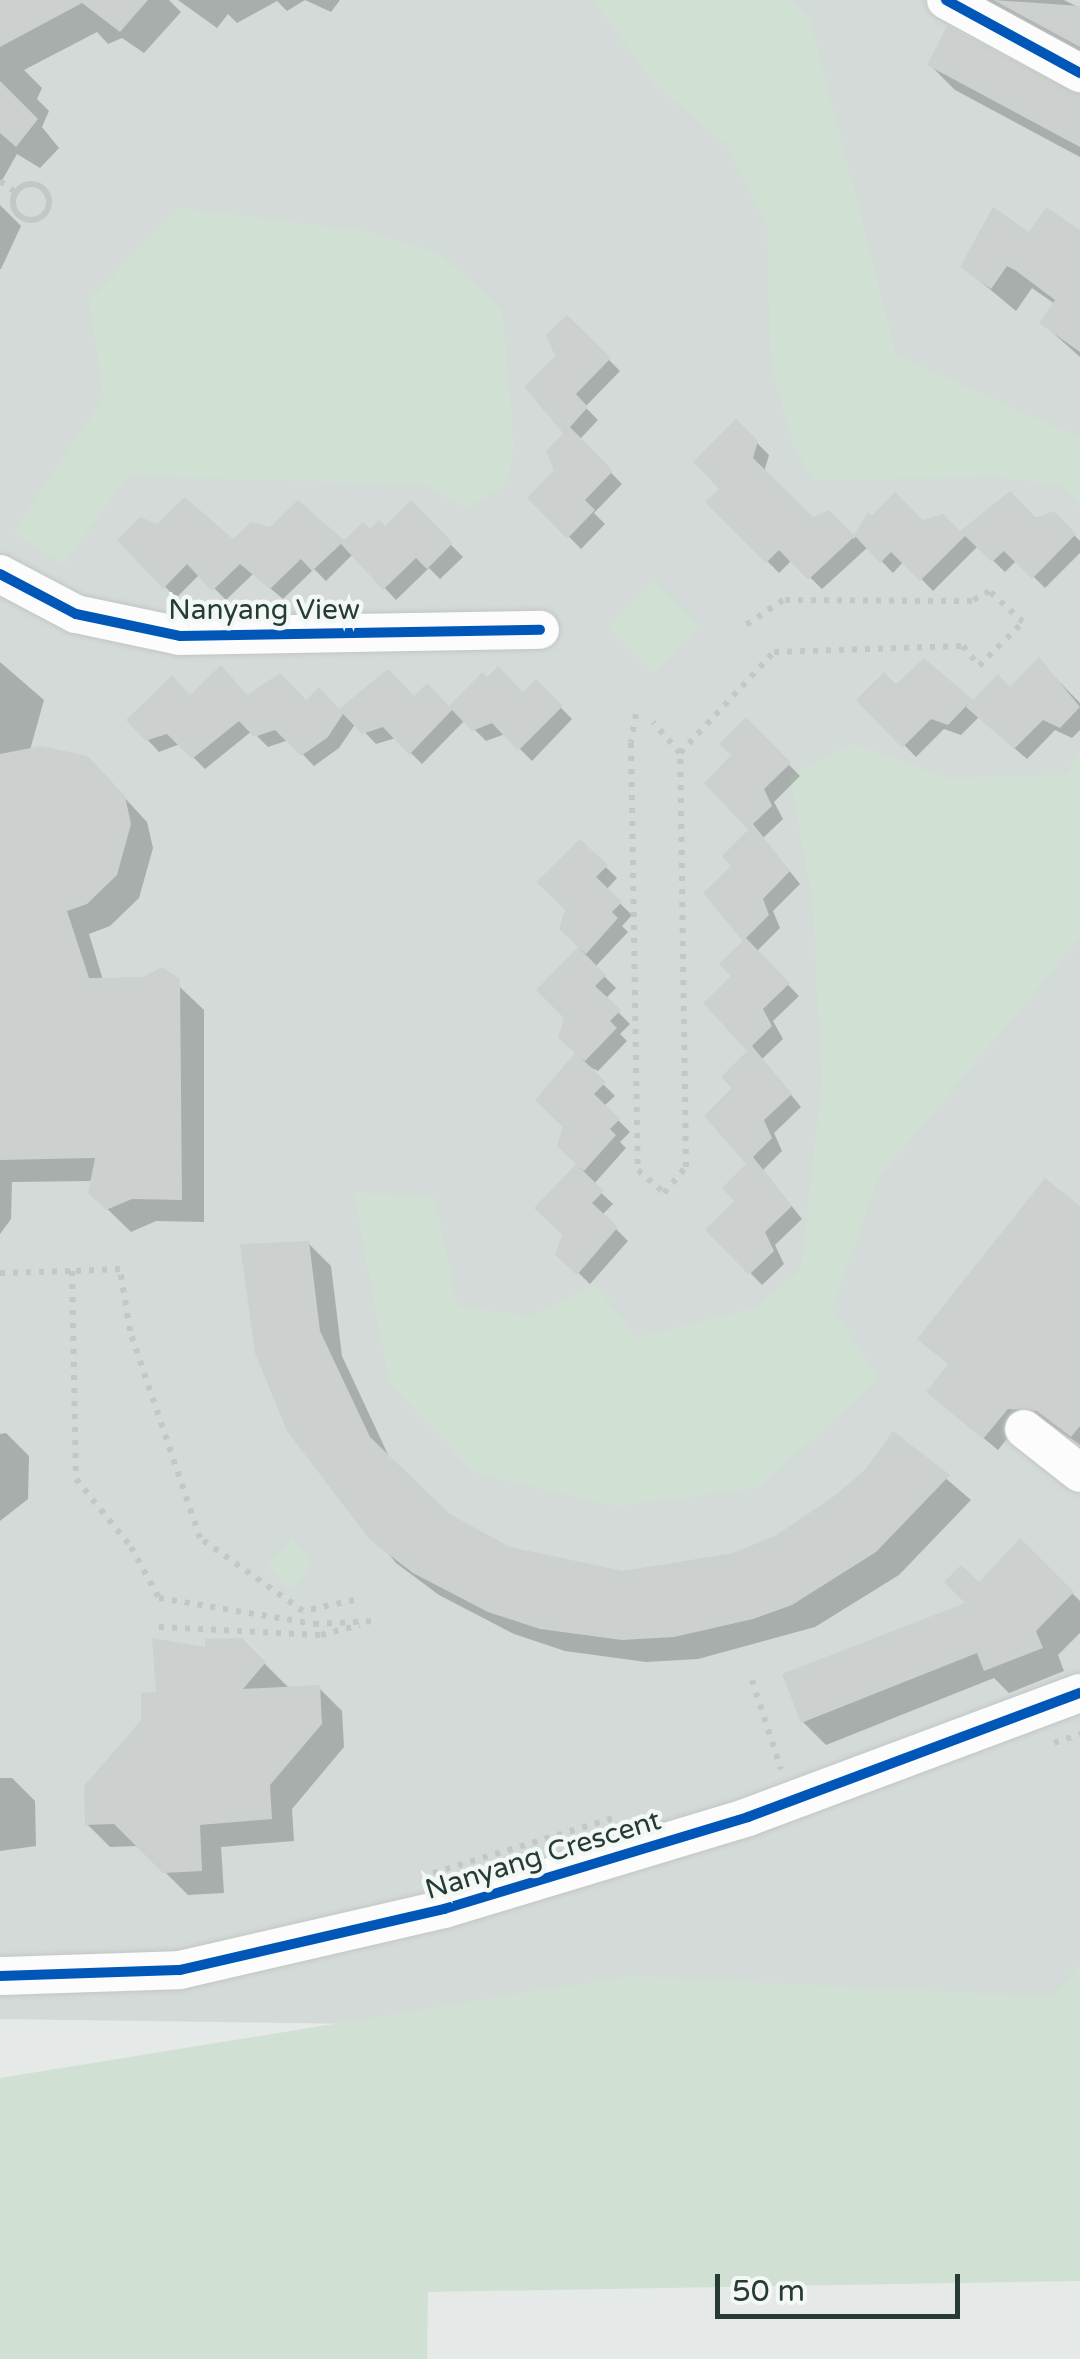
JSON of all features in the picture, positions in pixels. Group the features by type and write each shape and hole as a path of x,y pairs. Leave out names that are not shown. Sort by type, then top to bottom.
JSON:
{"street":[{"path":"946,0 1080,73"},
{"name":"Nanyang View","path":"0,574 76,614 180,636 540,630"},
{"path":"1024,1429 1080,1473"},
{"name":"Nanyang Crescent","path":"0,1976 180,1970 444,1910 748,1817 1080,1693"}],"path":[{"path":"0,182 16,192"},
{"path":"25,184 42,188 47,210 33,220 22,218 13,204 16,192 25,184"},
{"path":"680,752 774,652 963,646 979,666 1023,622 989,591 972,601 784,600 746,625"},
{"path":"636,714 631,743 638,1170 664,1193 686,1167 680,752 653,722"},
{"path":"0,1273 120,1269 130,1331 200,1538 303,1611 354,1600"},
{"path":"72,1270 76,1479 130,1547 159,1598 314,1624 376,1621 321,1635 159,1627"},
{"path":"752,1680 782,1774"},
{"path":"765,1778 798,1769"},
{"path":"424,1876 622,1816"}],"shaded area":[{"path":"0,0 1080,0 1080,2034 0,2019"}],"green space":[{"path":"594,0 790,0 810,18 896,355 1080,438 1080,506 1062,485 996,477 813,480 794,447 771,367 767,226 725,143 653,83"},
{"path":"179,208 365,231 438,253 502,309 514,448 506,484 467,508 423,484 128,476 63,564 13,533 104,398 89,301"},
{"path":"654,581 699,626 653,673 608,628"},
{"path":"853,744 948,778 1065,775 1080,754 1080,938 878,1178 832,1309 879,1379 757,1488 616,1506 474,1473 389,1382 354,1192 434,1198 458,1307 532,1316 594,1285 637,1337 756,1308 801,1270 822,1082 813,903 790,776"},
{"path":"292,1539 312,1564 291,1591 267,1565"},
{"path":"1080,1964 1080,2281 428,2292 427,2359 0,2359 0,2078 630,1976 1053,1997"}],"building":[{"path":"0,0 148,0 120,32 82,3 0,47"},
{"path":"993,0 1080,6 1080,47"},
{"path":"947,26 1080,95 1080,147 927,65"},
{"path":"0,81 38,119 16,147 0,133"},
{"path":"993,207 1029,232 1046,207 1080,230 1080,352 1039,323 1055,300 1015,270 1007,266 991,289 960,267"},
{"path":"567,315 611,358 576,394 588,407 570,427 613,471 585,500 595,510 567,539 527,498 554,470 546,451 569,427 563,433 524,387 555,356 546,335"},
{"path":"736,419 758,441 753,458 813,517 829,510 854,535 868,512 872,516 895,492 923,520 943,514 960,531 1010,491 1036,518 1054,511 1076,534 1032,579 1004,551 992,562 965,536 920,581 891,552 880,563 855,536 808,580 779,550 766,563 705,502 719,489 693,462"},
{"path":"185,497 233,539 251,522 270,527 298,500 344,540 363,522 370,529 379,520 385,526 411,500 453,543 427,569 416,558 383,590 341,544 312,571 301,559 270,589 240,564 212,591 187,564 163,589 117,540 140,517 157,524"},
{"path":"1039,657 1080,707 1060,728 1043,720 1014,749 966,707 969,703 948,725 931,719 902,748 856,700 884,672 896,684 924,658 973,700 998,674 1010,687"},
{"path":"221,665 247,695 280,673 306,700 319,687 339,709 388,669 414,696 427,683 449,706 482,672 487,677 498,666 523,692 536,679 563,706 518,751 492,723 472,731 452,710 409,755 383,727 362,734 343,714 328,737 301,756 275,730 254,737 239,721 192,759 167,734 145,741 126,720 172,675 190,695"},
{"path":"746,717 791,763 764,789 772,806 753,824 790,871 763,899 769,915 746,938 790,983 763,1009 772,1026 752,1046 792,1094 764,1120 772,1138 753,1157 792,1206 765,1232 774,1251 749,1275 705,1230 734,1201 722,1188 746,1164 704,1116 732,1088 721,1077 747,1051 703,1003 731,976 719,964 743,941 703,893 731,866 722,856 748,830 704,783 731,755 719,744"},
{"path":"41,746 88,756 125,796 131,824 117,875 87,904 67,911 89,978 143,977 162,967 180,979 182,1200 132,1199 106,1210 88,1193 95,1158 0,1160 0,754"},
{"path":"580,839 608,865 596,877 622,902 612,912 618,918 586,954 579,948 606,975 595,986 621,1010 610,1021 617,1028 585,1061 579,1056 606,1082 594,1094 620,1119 610,1129 616,1135 584,1171 577,1165 604,1191 592,1203 618,1227 577,1275 555,1255 562,1235 534,1208 576,1164 557,1146 563,1127 535,1100 575,1053 558,1038 564,1018 536,990 578,947 559,929 565,910 536,882"},
{"path":"1045,1178 1080,1206 1080,1426 1071,1437 1037,1411 1008,1409 983,1439 926,1392 948,1364 917,1339"},
{"path":"309,1241 320,1331 370,1437 450,1514 510,1547 623,1571 733,1553 775,1536 833,1497 865,1470 893,1431 950,1475 876,1552 792,1605 753,1619 674,1637 622,1640 540,1629 488,1612 413,1573 370,1540 287,1431 255,1353 240,1244"},
{"path":"1020,1538 1074,1592 1036,1631 1043,1648 984,1671 977,1653 801,1723 782,1674 965,1603 944,1582 961,1565 979,1582"},
{"path":"152,1638 205,1647 205,1639 242,1638 266,1662 243,1689 320,1685 322,1724 270,1785 272,1819 200,1825 202,1871 163,1873 114,1824 85,1825 84,1786 141,1720 141,1693 156,1692"}],"cycle path":[{"path":"946,0 1080,73"},
{"path":"0,574 76,614 180,636 540,630"},
{"path":"0,1976 180,1970 444,1909 748,1817 1080,1693"}]}
